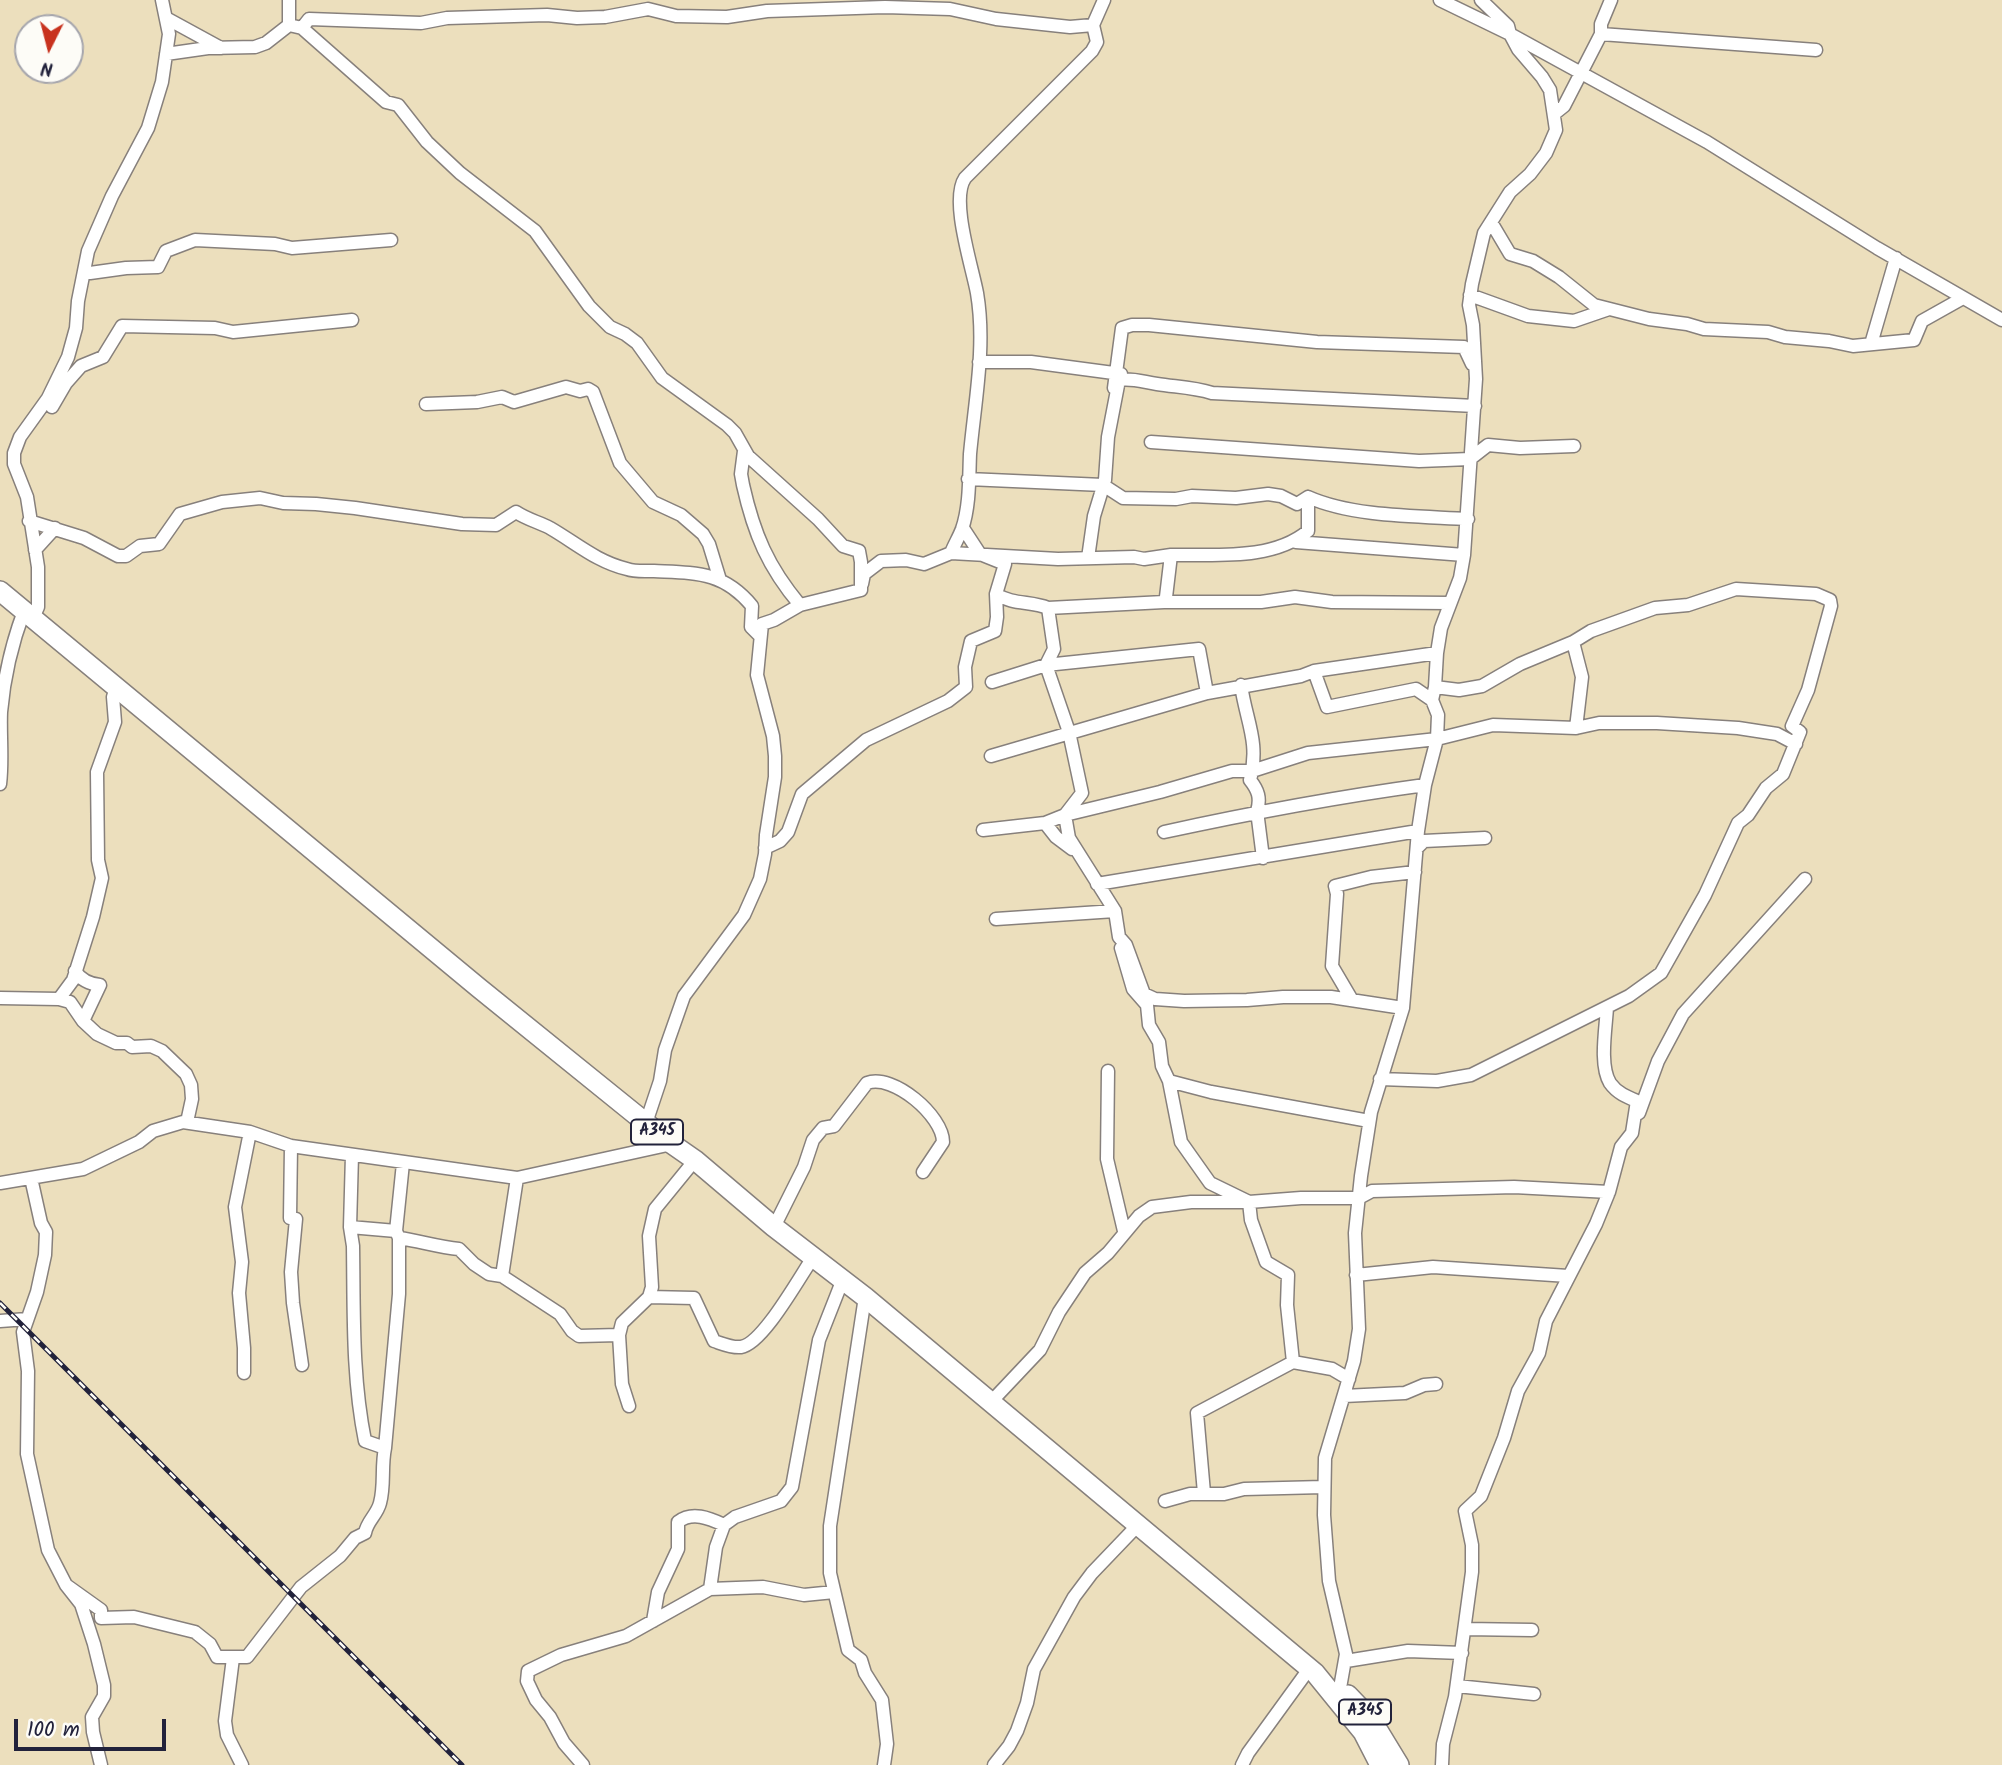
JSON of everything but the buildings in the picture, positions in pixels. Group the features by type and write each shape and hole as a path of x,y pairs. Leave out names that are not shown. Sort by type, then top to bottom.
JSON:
{"highway":[{"name":"A345","path":"0,590 490,997 695,1160 774,1227 865,1297 1312,1671 1340,1688 1371,1719 1399,1765"},
{"name":"A345","path":"1312,1671 1363,1732 1380,1765"}],"street":[{"path":"0,784 1,713 13,641 29,614 38,607 39,593 27,497 14,464 14,453 20,437 48,398 68,357 76,328 78,301 89,251 102,219 148,128 162,82 169,34 162,0"},
{"path":"289,0 295,27 355,73 386,102 398,105 428,142 460,173 535,230 601,320 637,343 662,378 727,425 735,433 744,451 818,519 843,546 859,551 860,590"},
{"path":"951,553 963,528 981,323 968,261 959,190 965,178 1092,51 1097,42 1093,25 1104,0"},
{"path":"1440,0 1510,34 1707,142 2002,320"},
{"path":"1340,1688 1346,1654 1329,1581 1323,1487 1327,1447 1349,1379 1359,1329 1355,1233 1369,1121 1403,1008 1418,831 1425,785 1437,739 1438,715 1434,694 1437,653 1441,628 1460,578 1464,555 1476,371 1470,295 1485,233 1510,192 1530,174 1546,153 1556,130 1549,90 1542,77 1518,49 1508,26 1481,0"},
{"path":"1554,114 1564,106 1601,34 1601,24 1611,0"},
{"path":"166,54 255,47 309,19 421,23 460,18 547,15 605,17 648,9 676,16 727,16 767,11 886,7 950,9 996,19 1070,27 1093,25"},
{"path":"166,18 222,48"},
{"path":"1601,34 1816,50"},
{"path":"1491,222 1510,254 1533,261 1559,277 1594,305 1704,329 1768,332 1785,337 1853,346 1914,340 1922,321 1963,298"},
{"path":"84,271 90,273 158,267 166,251 195,240 275,243 292,248 391,240"},
{"path":"1871,344 1896,258"},
{"path":"1470,295 1528,316 1574,321 1609,309"},
{"path":"35,415 53,406 66,383 81,366 103,357 122,326 215,328 233,332 352,320"},
{"path":"1088,558 1094,516 1103,485 1122,328 1149,325 1317,342 1464,347 1476,371"},
{"path":"979,362 1031,362 1150,378"},
{"path":"1110,430 1119,380 1132,378 1197,388 1212,393 1475,406"},
{"path":"426,404 477,402 502,397 514,402 566,387 580,391 589,389 593,392 620,463 653,502 681,515 703,534 709,544 720,580"},
{"path":"1151,442 1419,461 1470,459 1488,445 1520,448 1574,446"},
{"path":"744,451 741,474 743,485 765,555 780,581 800,605"},
{"path":"968,479 1103,485 1123,498 1236,498 1268,494 1281,496 1297,504 1308,497"},
{"path":"1308,497 1330,507 1468,519"},
{"path":"1296,542 1308,531 1308,497"},
{"path":"29,521 94,542 118,556 126,556 140,546 159,544 180,513 222,502 260,498 283,503 316,503 462,524 496,525 516,512 530,522 547,527 600,560 629,570 698,573 720,580 744,596 752,606 751,627 760,636"},
{"path":"35,550 55,528"},
{"path":"765,848 780,841 788,832 802,794 866,740 948,701 966,687 965,667 971,641 995,631 998,617 996,594 1005,564 980,554 963,528"},
{"path":"860,590 864,574 881,561 906,560 924,564 951,553 1058,559 1144,559 1171,555 1251,553 1296,542 1464,555"},
{"path":"1164,602 1167,597 1171,555"},
{"path":"1314,671 1327,706 1416,689 1434,694 1482,686 1520,664 1573,642 1591,631 1655,608 1688,605 1736,589 1816,594 1830,600 1829,613 1808,690 1792,726 1800,732 1783,774 1766,788 1748,815 1738,823 1705,895 1661,973 1629,996 1471,1075 1437,1081 1380,1079"},
{"path":"646,1123 660,1081 665,1050 684,996 744,915 760,879 775,776 773,736 757,675 762,624 800,605 860,590"},
{"path":"996,594 1017,603 1048,608 1164,602 1261,602 1295,597 1332,602 1449,603"},
{"path":"1048,608 1054,649 1046,665 1069,732 1082,793 1065,815 1069,838 1115,911 1133,989 1147,1005 1149,1025 1159,1042 1162,1066 1169,1081 1181,1142 1210,1183 1248,1202"},
{"path":"1573,642 1582,677 1576,728"},
{"path":"992,682 1046,665 1199,649 1207,693"},
{"path":"990,755 1241,685 1437,653"},
{"path":"59,999 73,980 103,878 98,860 97,772 115,722 113,697 117,685"},
{"path":"1241,685 1244,711 1252,727 1255,743 1250,780 1258,790 1259,804 1256,811 1263,858"},
{"path":"983,830 1045,823 1065,815 1232,771 1252,771 1308,753 1437,739 1493,725 1576,728 1610,723 1738,728 1777,734 1796,744"},
{"path":"1164,832 1256,811 1425,785"},
{"path":"1045,823 1056,837 1084,859"},
{"path":"1097,884 1418,831"},
{"path":"1417,848 1424,841 1485,838"},
{"path":"1352,1000 1332,966 1337,894 1335,886 1371,877 1415,872"},
{"path":"1442,1765 1443,1744 1457,1686 1472,1572 1472,1545 1465,1511 1480,1496 1504,1438 1518,1391 1539,1353 1546,1321 1596,1224 1609,1192 1621,1147 1632,1133 1658,1060 1683,1014 1805,879"},
{"path":"996,919 1115,911"},
{"path":"1119,937 1126,945 1144,994 1156,999 1184,1001 1247,1000"},
{"path":"75,971 80,978 100,985 83,1021"},
{"path":"1147,1005 1308,996 1403,1008"},
{"path":"0,998 59,999 70,1002 83,1021 97,1034 116,1043 127,1043 132,1047 151,1046 162,1051 186,1074 191,1085 192,1099 187,1122"},
{"path":"1607,1007 1604,1056 1609,1082 1620,1093 1637,1101 1632,1133"},
{"path":"1108,1072 1107,1159 1124,1231"},
{"path":"774,1227 804,1167 813,1140 823,1128 834,1126 867,1083 875,1080 902,1089 940,1126 943,1142 923,1172"},
{"path":"1169,1081 1211,1092 1369,1121"},
{"path":"0,1183 83,1169 139,1142 153,1131 187,1122 250,1132 291,1146 517,1178 672,1144"},
{"path":"244,1373 239,1293 242,1262 235,1208 250,1132"},
{"path":"291,1146 290,1218 296,1219 292,1272 293,1303 302,1365"},
{"path":"352,1155 350,1227 354,1247 358,1406 365,1441 385,1448"},
{"path":"629,1406 622,1384 619,1335 622,1323 649,1297 653,1275 649,1236 653,1215 667,1191 695,1160"},
{"path":"66,1585 101,1610 101,1618 134,1617 195,1632 210,1644 217,1657 247,1657 301,1587 340,1556 355,1538 365,1533 367,1523 375,1516 380,1504 384,1480 381,1466 385,1448 399,1294 398,1235 403,1163"},
{"path":"31,1178 41,1223 46,1232 37,1292 23,1332 29,1371 27,1454 48,1550 66,1585 81,1604 104,1685 104,1696 92,1717 102,1765"},
{"path":"502,1276 517,1178"},
{"path":"990,1403 1040,1350 1059,1312 1085,1273 1108,1253 1139,1216 1153,1207 1164,1204 1301,1198 1359,1198 1372,1191 1514,1187 1609,1192"},
{"path":"1248,1202 1251,1220 1266,1262 1288,1275 1287,1305 1293,1362"},
{"path":"350,1227 398,1235 439,1248 459,1249 489,1274 502,1276 559,1314 579,1336 619,1335"},
{"path":"649,1297 694,1298 714,1341 741,1347 759,1338 814,1256"},
{"path":"1356,1275 1433,1267 1568,1276"},
{"path":"710,1589 716,1547 724,1525 735,1517 781,1501 792,1487 819,1340 843,1279"},
{"path":"865,1297 830,1526 830,1573 848,1650 861,1660 865,1673 882,1700 887,1744 884,1765"},
{"path":"0,1321 27,1319"},
{"path":"1204,1493 1197,1413 1293,1362 1332,1370 1349,1379"},
{"path":"1344,1396 1405,1393 1424,1385 1436,1384"},
{"path":"1165,1500 1190,1494 1224,1494 1244,1489 1323,1487"},
{"path":"653,1620 658,1592 678,1549 678,1522 685,1517 695,1516 709,1518 724,1525"},
{"path":"994,1765 1009,1746 1027,1703 1034,1669 1074,1597 1092,1573 1138,1526"},
{"path":"583,1765 564,1743 550,1717 536,1700 527,1681 528,1671 561,1655 626,1636 710,1589 763,1587 804,1595 834,1592"},
{"path":"1465,1629 1532,1630"},
{"path":"1346,1661 1408,1651 1462,1653"},
{"path":"233,1658 225,1721 228,1735 242,1765"},
{"path":"1242,1765 1248,1753 1312,1671"},
{"path":"1457,1686 1534,1694"}],"railway":[{"path":"0,1303 462,1765"}]}
